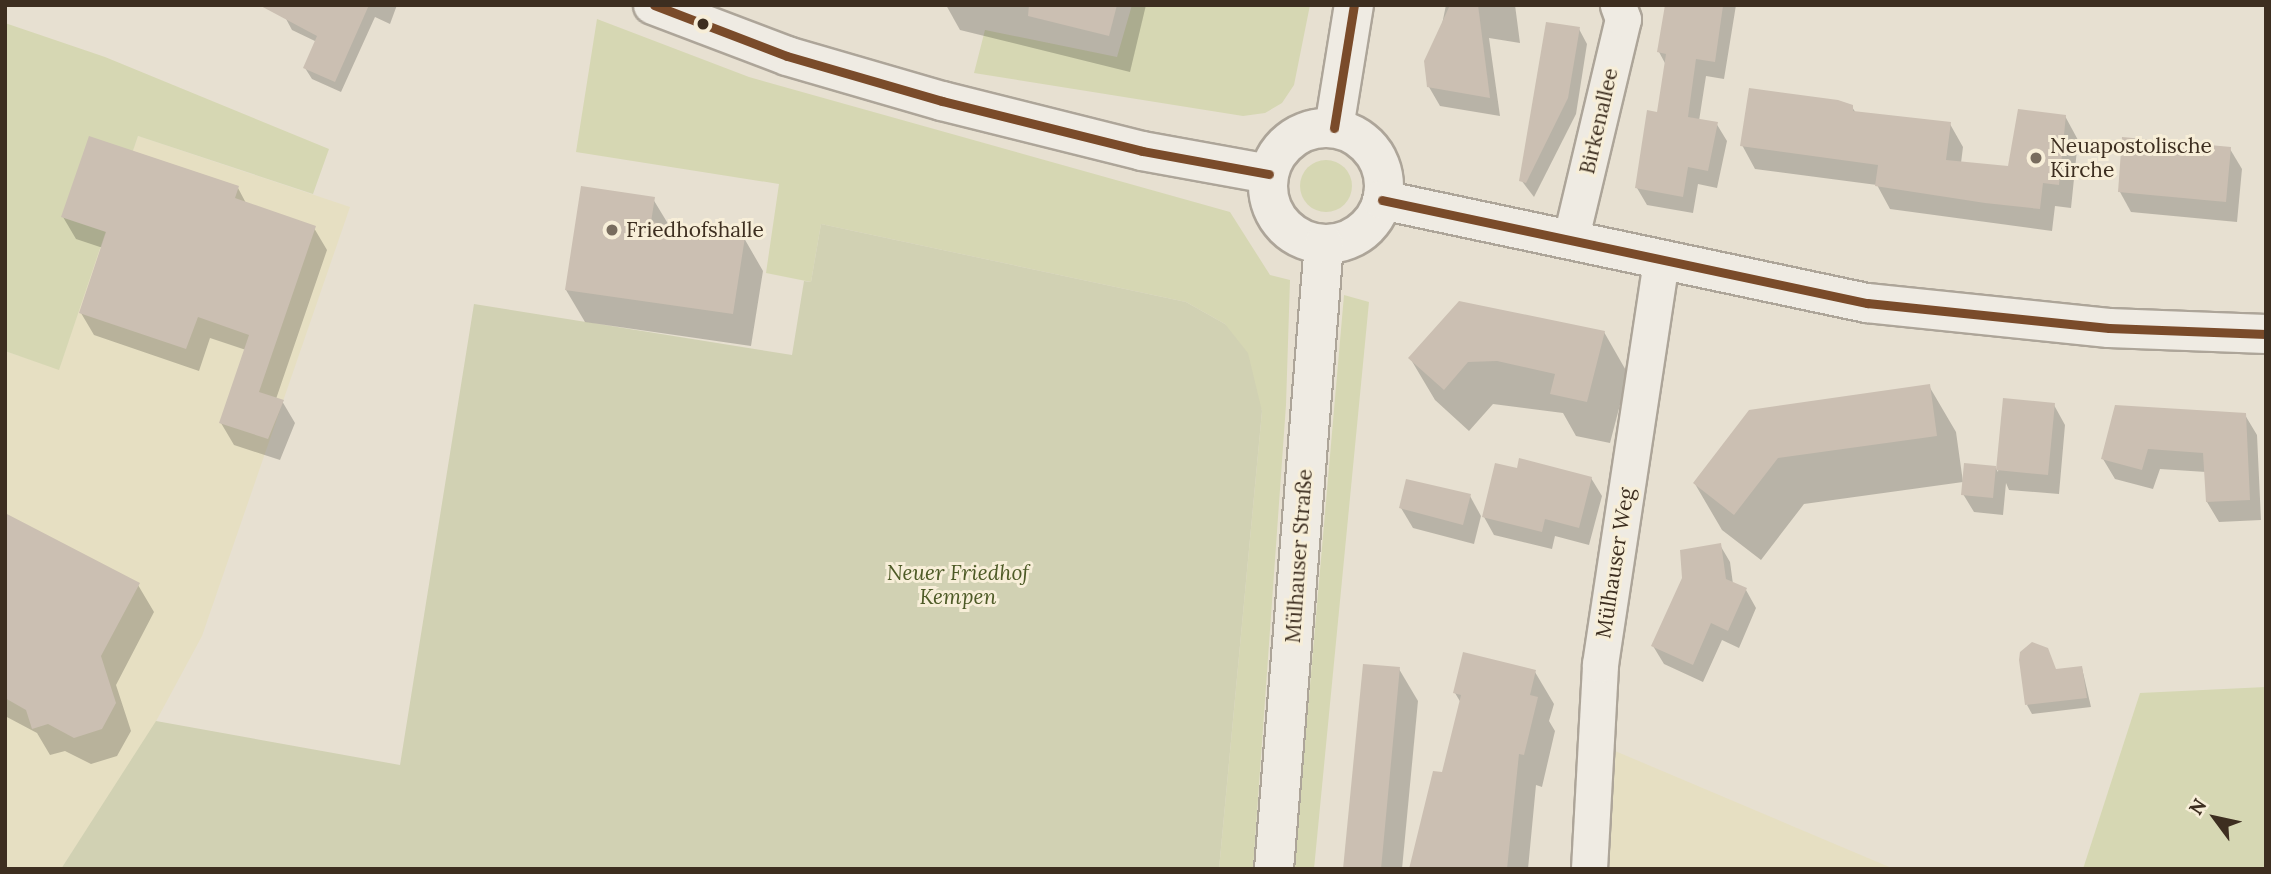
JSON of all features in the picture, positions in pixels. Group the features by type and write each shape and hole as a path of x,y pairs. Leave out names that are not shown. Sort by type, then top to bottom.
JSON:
{"street":[{"path":"653,5 787,56 942,101 1142,151 1269,174"},
{"path":"1334,128 1354,5"},
{"name":"Birkenallee","path":"1571,237 1623,19 1618,5"},
{"path":"1334,128 1368,146 1379,162 1382,200 1361,232 1324,244 1308,241 1280,222 1268,191 1269,174 1275,158 1293,139 1317,129 1334,128"},
{"path":"1382,200 1571,237 1661,260 1867,303 2109,328 2266,334"},
{"name":"Mülhauser Straße","path":"1274,869 1324,244"},
{"name":"Mülhauser Weg","path":"1589,869 1600,664 1661,260"}],"shaded area":[{"path":"138,136 350,207 202,636 147,738 61,869 5,869 5,351 59,369"},
{"path":"1608,748 1894,869 1600,869"}],"green space":[{"path":"1132,5 1310,5 1294,85 1282,103 1265,113 1243,116 974,73 985,30 1117,57"},
{"path":"597,19 749,77 1230,212 1270,275 1290,280 1286,405 1253,869 1219,869 1262,411 1225,324 1186,302 821,224 811,282 766,273 779,184 576,152"},
{"path":"5,23 105,57 329,149 313,194 138,136 59,370 5,351"},
{"path":"1326,160 1345,167 1352,186 1345,205 1326,212 1307,205 1300,186 1307,167"},
{"name":"Neuer Friedhof Kempen","path":"821,224 1186,302 1225,324 1248,353 1262,411 1219,869 61,869 156,721 400,765 474,304 792,355 804,281 811,282"},
{"path":"1344,295 1369,302 1314,869 1294,869"},
{"path":"2266,687 2266,869 2083,869 2140,693"}],"building":[{"path":"259,5 369,5 335,82 303,68 317,36"},
{"path":"1029,5 1117,5 1109,36 1028,16"},
{"path":"1450,5 1478,5 1490,98 1427,87 1424,61"},
{"path":"1665,5 1723,6 1715,62 1696,59 1688,117 1718,122 1708,171 1688,167 1683,197 1635,188 1647,110 1657,112 1666,54 1657,52"},
{"path":"1546,22 1580,27 1568,98 1526,183 1519,181"},
{"path":"1749,88 1838,100 1853,105 1853,111 1951,122 1946,160 2008,166 2018,109 2066,115 2059,185 2043,183 2040,209 1985,203 1875,186 1878,165 1740,146"},
{"path":"89,136 239,186 235,198 316,226 259,392 284,400 268,439 219,423 249,335 198,317 186,349 79,313 106,232 61,217"},
{"path":"2122,137 2231,147 2226,202 2118,192"},
{"path":"581,186 655,197 651,222 745,237 733,314 565,290"},
{"path":"1459,301 1605,331 1587,402 1550,394 1555,374 1497,361 1468,362 1444,390 1408,358"},
{"path":"1930,384 1937,436 1778,458 1734,515 1693,483 1749,410"},
{"path":"2003,398 2055,403 2048,475 1996,470"},
{"path":"2115,405 2246,413 2250,500 2206,502 2203,453 2148,449 2142,470 2101,459"},
{"path":"1519,458 1592,477 1579,528 1545,519 1542,532 1482,517 1495,463 1517,468"},
{"path":"1964,463 1996,466 1993,498 1961,495"},
{"path":"1406,479 1471,494 1463,525 1399,508"},
{"path":"5,513 140,583 101,656 116,703 102,729 74,738 48,724 32,729 26,710 5,698"},
{"path":"1721,543 1726,579 1747,588 1728,631 1711,623 1693,665 1651,646 1682,578 1680,550"},
{"path":"2032,642 2048,648 2056,669 2082,666 2087,698 2025,705 2019,660 2020,652"},
{"path":"1463,652 1536,670 1530,695 1538,697 1524,755 1519,754 1507,869 1409,869 1433,771 1442,772 1461,695 1453,693"},
{"path":"1363,664 1400,667 1381,869 1343,869"}],"transit line":[{"path":"654,5 787,56 942,101 1142,151 1269,174"},
{"path":"1334,128 1354,5"},
{"path":"1382,200 1867,303 2109,328 2266,334"}],"place":[{"name":"Neuapostolische Kirche","path":"2036,158"},
{"name":"Friedhofshalle","path":"612,230"}]}
